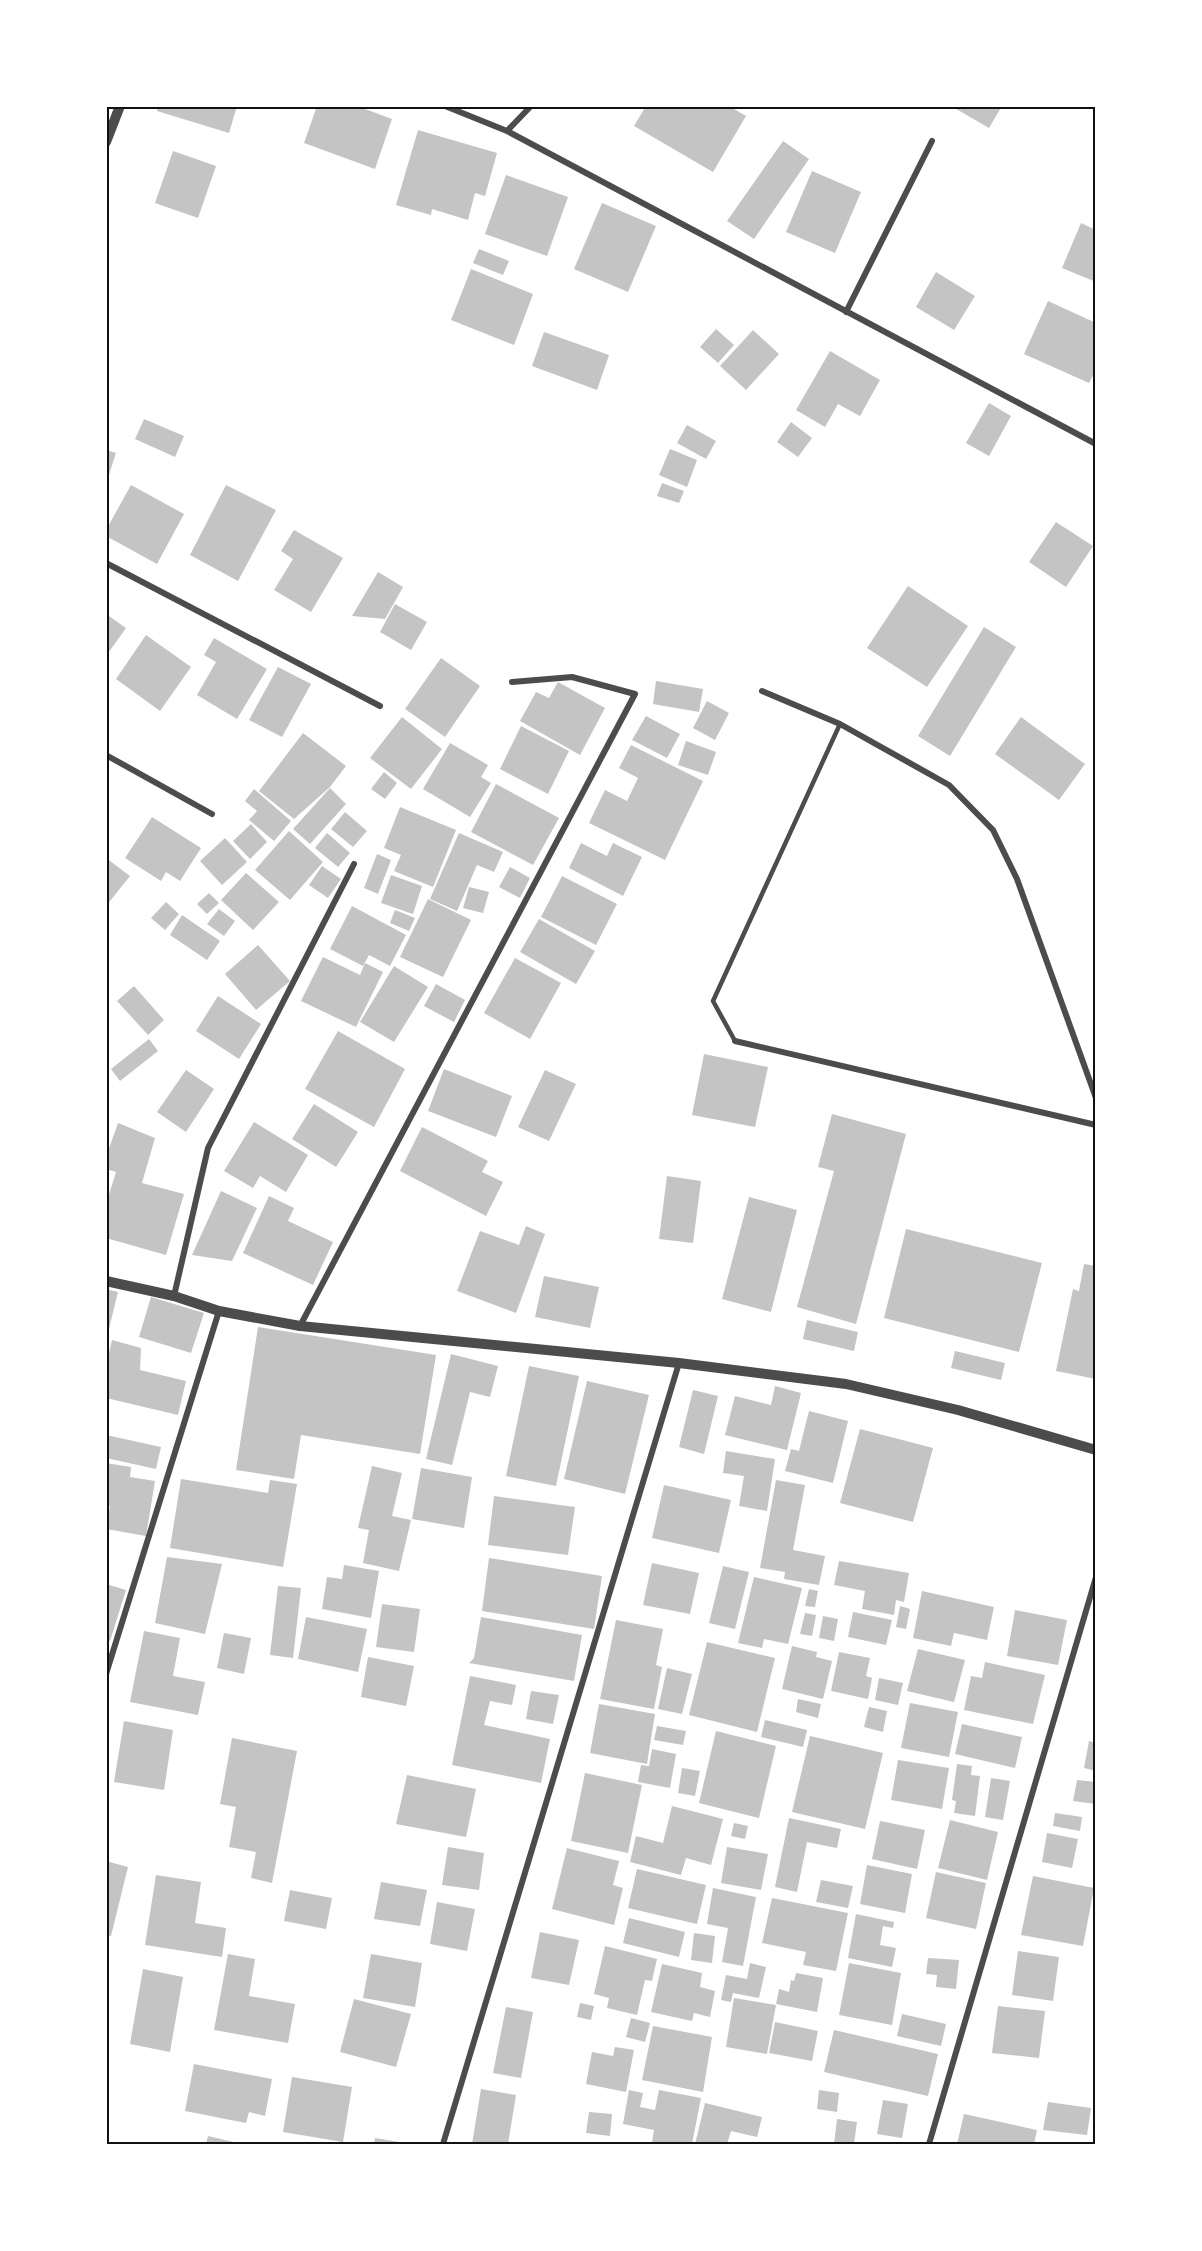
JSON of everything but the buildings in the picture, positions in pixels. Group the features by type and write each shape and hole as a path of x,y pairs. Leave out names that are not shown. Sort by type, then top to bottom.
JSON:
{"street":[{"path":"106,142 120,106"},
{"path":"445,106 507,131 1095,444"},
{"path":"507,131 531,106"},
{"path":"846,312 932,141"},
{"path":"106,563 380,706"},
{"path":"300,1326 635,694 572,677 512,682"},
{"path":"762,692 840,724 949,785 993,830 1017,879 1095,1098"},
{"path":"106,755 212,814"},
{"path":"174,1296 208,1148 354,864"},
{"path":"735,1041 1095,1125"},
{"path":"106,1281 174,1296 219,1311 300,1326 679,1363 846,1384 958,1410 1095,1450"},
{"path":"106,1674 219,1311"},
{"path":"443,2145 679,1363"},
{"path":"929,2145 1095,1577"}],"lane":[{"path":"735,1041 713,1001 840,724"}]}
